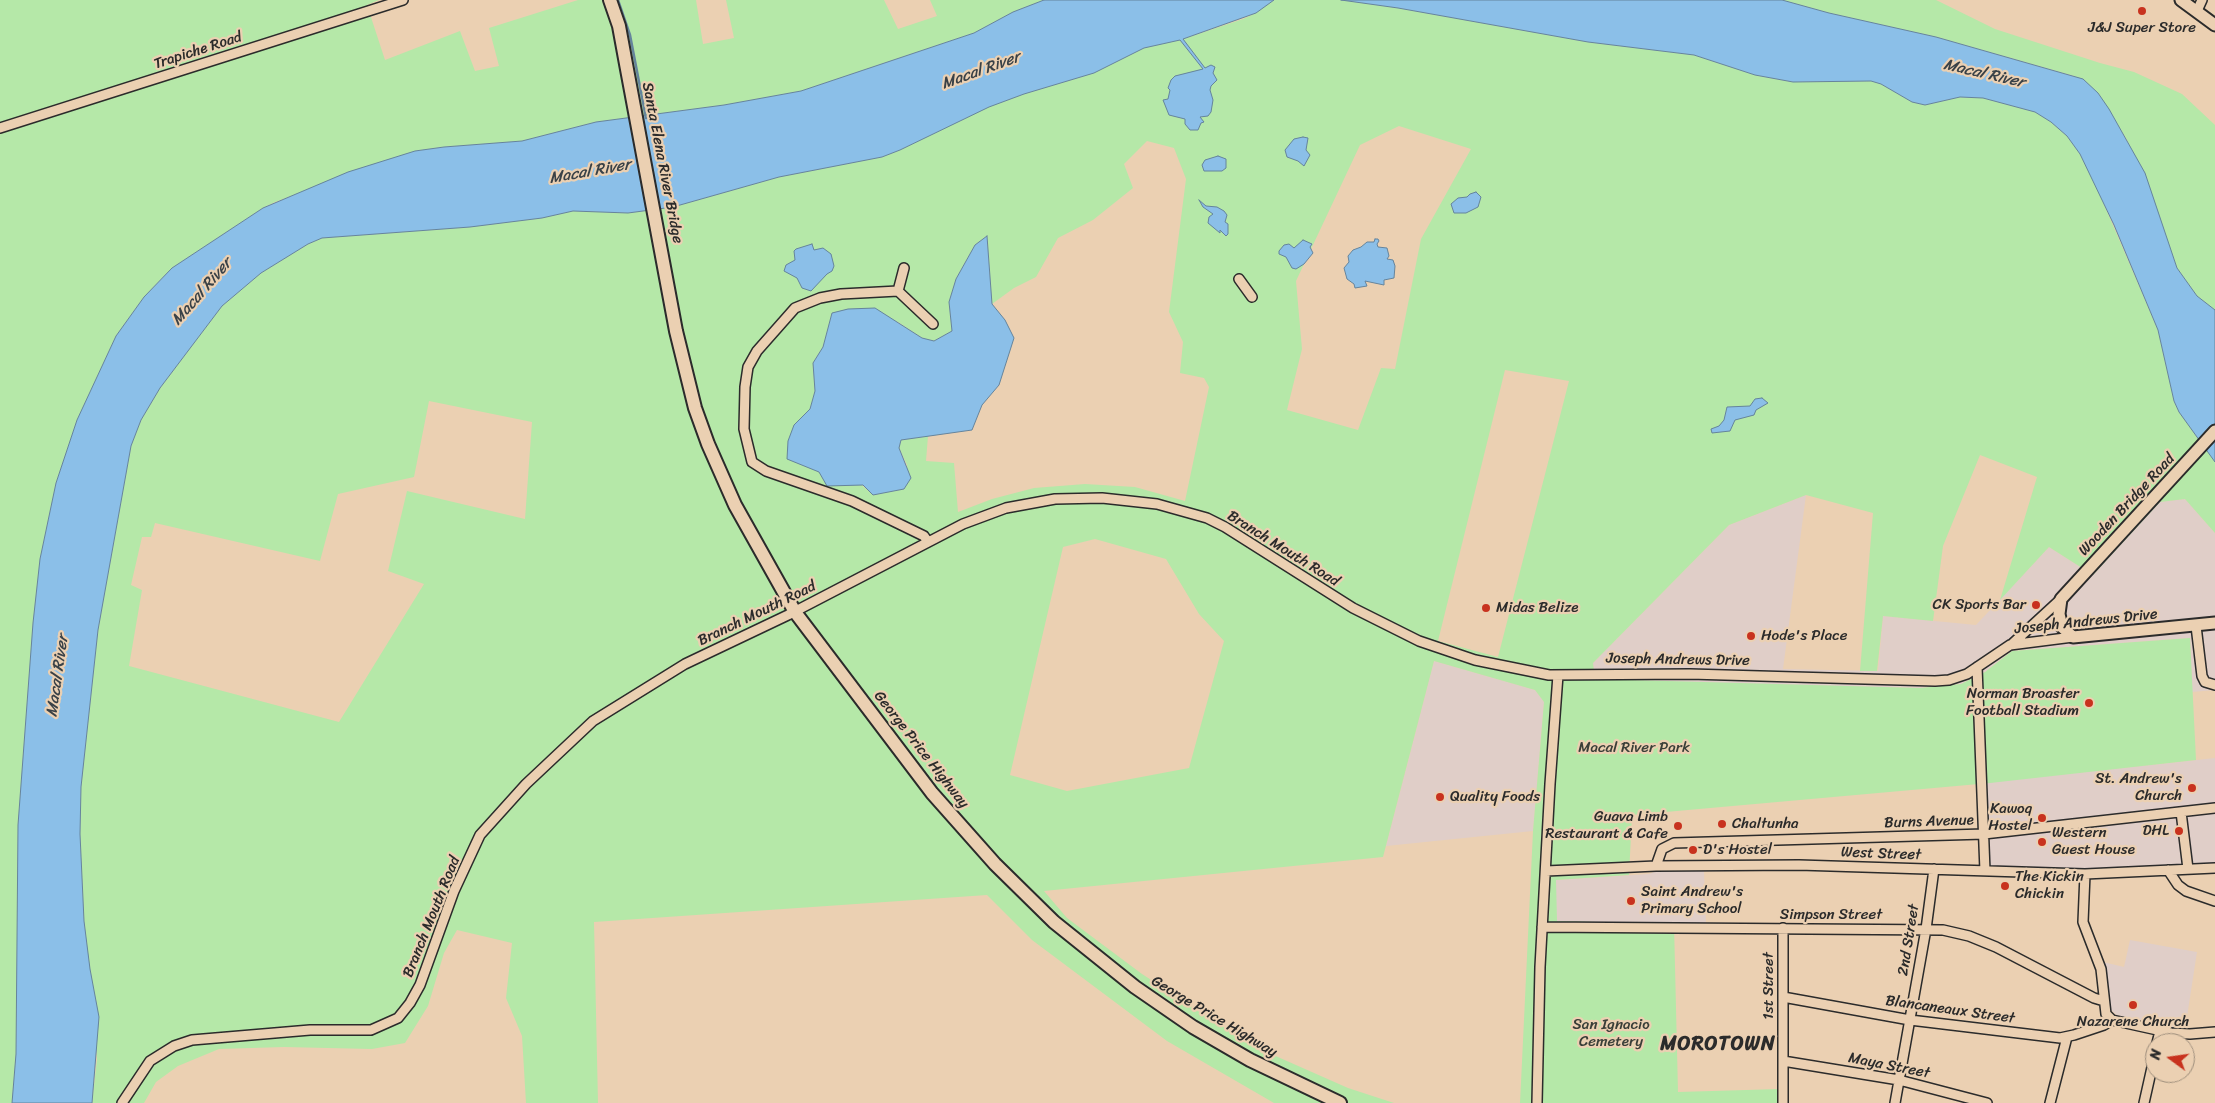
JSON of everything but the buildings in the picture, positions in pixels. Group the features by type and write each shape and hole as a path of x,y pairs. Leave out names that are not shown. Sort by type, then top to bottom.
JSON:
{"highway":[{"name":"Santa Elena River Bridge","path":"610,0 619,26 665,268"},
{"name":"George Price Highway","path":"665,268 676,331 686,372 708,444 735,505 774,579 795,612 932,793 995,864 1054,922 1135,987 1193,1027 1250,1060 1340,1103"}],"main road":[{"path":"2182,0 2200,5 2215,26"},
{"name":"Wooden Bridge Road","path":"2061,599 2215,431"},
{"path":"2061,599 2059,621 2072,637"},
{"name":"Joseph Andrews Drive","path":"2072,637 2215,624"}],"street":[{"name":"Trapiche Road","path":"0,128 403,0"},
{"path":"898,292 904,268"},
{"path":"1239,279 1252,297"},
{"path":"928,542 924,536 852,501 766,471 752,462 747,450 744,429 745,388 748,367 757,351 795,308 820,298 840,294 898,292 932,324"},
{"name":"Branch Mouth Road","path":"122,1103 150,1061 174,1046 192,1040 310,1030 370,1030 398,1018 410,1003 420,984 454,891 480,835 526,784 593,721 685,664 795,612 928,542 983,516 1033,502 1102,498 1157,504 1207,518 1226,527 1329,594 1418,641 1475,660 1528,672 1558,675"},
{"path":"2010,645 2061,599"},
{"path":"2196,626 2202,676 2205,682 2215,685"},
{"name":"Joseph Andrews Drive","path":"1558,675 1690,674 1935,681 1958,678 2010,645 2072,637"},
{"path":"1977,667 1985,871"},
{"path":"1537,1103 1542,927 1558,675"},
{"name":"Burns Avenue","path":"1656,866 1662,849 1674,843 1984,834 2215,808"},
{"path":"2180,812 2188,869"},
{"name":"West Street","path":"1546,871 1656,866 1799,865 2086,874 2215,868"},
{"name":"2nd Street","path":"1895,1103 1926,929 1934,869"},
{"path":"2168,870 2178,885 2215,901"},
{"path":"2086,874 2083,922 2101,969 2106,1014 2112,1020 2160,1031 2190,1034 2215,1032"},
{"name":"Simpson Street","path":"1542,927 1610,929 1926,929 1958,933 1996,947 2087,995 2104,1001"},
{"name":"1st Street","path":"1783,1103 1784,928"},
{"name":"Blancaneaux Street","path":"1783,997 1910,1020 2067,1037 2104,1025 2112,1020"},
{"path":"2050,1103 2067,1037"},
{"name":"Maya Street","path":"1783,1061 1900,1080 1984,1103"},
{"path":"2144,1103 2148,1083"}],"shaded area":[{"path":"1806,495 1783,669 1878,671 1883,616 1976,625 2049,547 2093,575 2159,502 2185,499 2215,533 2215,690 2192,692 2190,638 2012,651 1985,672 1961,684 1920,688 1595,680 1593,663 1729,525"},
{"path":"1434,661 1535,690 1544,702 1533,831 1386,846"},
{"path":"2215,758 2215,868 2162,870 1983,870 1983,783"},
{"name":"Saint Andrew's Primary School","path":"1656,871 1704,871 1706,925 1556,921 1556,880 1649,874"},
{"path":"2130,940 2197,952 2185,1030 2120,1018 2110,1009 2107,976 2103,962 2124,967"}],"green space":[{"path":"0,0 379,0 367,5 385,60 460,31 475,71 499,66 489,28 578,0 602,0 613,28 620,64 633,61 623,16 617,0 696,0 703,44 734,38 726,0 884,0 898,29 937,16 930,0 1044,0 1013,12 974,33 801,91 724,105 596,122 522,141 415,151 263,208 172,268 144,297 116,336 77,421 56,483 40,559 33,623 18,825 16,1054 12,1103 0,1103"},
{"path":"1274,0 1341,0 1398,8 1588,42 1694,55 1755,75 1792,82 1871,81 1881,84 1912,102 1925,105 1960,97 1983,98 2035,112 2051,122 2067,136 2080,154 2097,188 2158,330 2174,401 2179,412 2215,462 2215,533 2185,499 2160,502 2093,575 2049,547 2000,600 2037,477 1980,455 1943,546 1933,621 1883,616 1877,671 1860,671 1873,513 1806,495 1729,525 1593,663 1595,679 1920,688 1961,684 1985,672 2012,651 2190,638 2196,760 1990,783 1632,815 1629,875 1556,880 1557,921 1674,924 1678,1092 1780,1089 1780,1103 1520,1103 1533,831 1544,702 1535,690 1434,661 1383,857 1044,891 1067,918 1142,974 1253,1046 1348,1088 1394,1103 1274,1103 1167,1041 1032,940 987,895 594,922 598,1103 526,1103 522,1036 506,998 512,943 457,930 444,953 428,1006 405,1043 372,1049 284,1047 219,1049 178,1066 156,1082 144,1103 92,1103 97,1059 84,920 80,834 81,787 98,630 131,446 141,420 160,388 222,306 261,273 308,244 322,238 470,227 542,218 573,211 628,213 673,207 779,177 882,157 988,107 1094,73 1144,48 1183,39 1256,13","holes":["1399,126 1471,149 1421,239 1395,369 1381,368 1358,430 1287,410 1302,349 1296,281 1360,145","1147,141 1174,148 1186,179 1169,312 1183,342 1180,373 1204,378 1209,387 1185,501 1135,487 1085,484 1034,488 992,499 958,512 954,463 926,461 928,436 901,440 899,448 907,465 904,489 873,495 794,425 810,409 815,391 813,363 823,347 832,313 898,322 922,338 934,341 952,331 949,302 956,279 975,245 987,236 992,304 1014,288 1036,277 1058,238 1093,220 1133,188 1124,164","1505,370 1569,381 1498,657 1438,641","429,401 532,422 525,519 407,491 388,571 424,584 339,722 129,666 142,590 131,585 142,537 151,537 155,523 320,561 338,494 414,477","1095,539 1166,559 1199,614 1224,641 1189,768 1067,791 1010,775 1063,547"]},
{"path":"1782,0 1936,0 1995,29 2134,72 2182,94 2215,125 2215,310 2197,296 2177,268 2156,210 2127,140 2098,93 2074,76 1936,37 1829,13"}],"water":[{"name":"Macal River","path":"1044,0 1274,0 1256,13 1183,39 1205,68 1211,65 1215,67 1213,73 1217,80 1210,90 1213,100 1211,112 1208,116 1200,117 1204,122 1201,123 1198,130 1190,130 1185,124 1185,119 1169,115 1163,100 1168,99 1170,90 1168,88 1175,76 1203,69 1180,40 1144,48 1094,73 1024,94 989,107 882,157 779,177 673,207 628,213 573,211 542,218 470,227 322,238 308,244 261,273 222,306 160,388 141,420 131,446 98,630 81,787 80,834 84,921 99,1017 92,1103 12,1103 16,1054 18,825 33,623 40,559 56,483 77,420 116,336 144,297 172,268 263,208 348,172 415,151 522,141 596,122 724,105 801,91 974,33 1013,12"},
{"name":"Macal River","path":"1341,0 1782,0 1829,13 1936,37 2083,79 2098,93 2109,109 2145,173 2177,268 2197,296 2215,310 2215,462 2179,412 2174,401 2158,330 2114,225 2080,154 2067,136 2051,122 2035,112 1983,98 1960,97 1925,105 1912,102 1881,84 1871,81 1793,82 1755,75 1694,55 1588,42 1398,8"},
{"path":"1308,138 1306,150 1310,155 1304,166 1298,161 1287,157 1285,150 1294,139"},
{"path":"1218,156 1226,159 1226,168 1222,171 1204,171 1202,165 1205,160"},
{"path":"1476,192 1481,197 1478,207 1466,213 1454,213 1451,204 1458,198 1467,197"},
{"path":"1199,200 1206,206 1217,207 1227,215 1225,222 1228,224 1228,234 1226,236 1208,223 1209,217 1213,214 1203,207"},
{"path":"987,236 992,304 1005,320 1014,338 999,385 982,405 972,430 901,440 899,448 911,478 904,489 873,495 863,485 827,486 819,472 787,459 788,441 794,425 810,409 815,391 813,363 823,347 832,313 848,309 875,308 922,338 934,341 952,331 949,302 956,279 975,245"},
{"path":"1375,239 1379,241 1378,247 1387,248 1389,256 1387,259 1393,260 1395,266 1394,278 1384,280 1384,285 1365,281 1367,286 1355,288 1354,284 1347,279 1344,268 1349,262 1348,256 1353,250 1367,242 1374,242"},
{"path":"1303,240 1312,244 1310,247 1313,253 1304,264 1296,269 1292,268 1286,257 1279,254 1279,251 1284,245 1289,244 1294,248"},
{"path":"812,244 814,250 823,248 831,254 834,266 832,271 811,291 802,288 797,278 784,271 786,265 795,260 794,251 796,249"},
{"path":"1762,398 1768,403 1756,410 1754,415 1735,420 1730,431 1712,433 1711,429 1719,426 1724,420 1727,407 1750,406 1755,399"}],"waterway":[{"path":"618,0 630,35 646,118"}],"place":[{"name":"J&J Super Store","path":"2142,11"},
{"name":"CK Sports Bar","path":"2036,605"},
{"name":"Midas Belize","path":"1486,608"},
{"name":"Hode's Place","path":"1751,636"},
{"name":"Norman Broaster Football Stadium","path":"2089,703"},
{"name":"St. Andrew's Church","path":"2192,788"},
{"name":"Quality Foods","path":"1440,797"},
{"name":"Kawoq Hostel","path":"2042,818"},
{"name":"Chaltunha","path":"1722,824"},
{"name":"Guava Limb Restaurant & Cafe","path":"1678,826"},
{"name":"DHL","path":"2179,831"},
{"name":"Western Guest House","path":"2042,842"},
{"name":"D's Hostel","path":"1693,850"},
{"name":"The Kickin Chickin","path":"2005,886"},
{"name":"Saint Andrew's Primary School","path":"1631,901"},
{"name":"Nazarene Church","path":"2133,1005"}],"district":[{"name":"MOROTOWN","path":"1718,1045"}],"park label":[{"name":"Macal River Park","path":"1634,748"},
{"name":"San Ignacio Cemetery","path":"1611,1034"}]}
